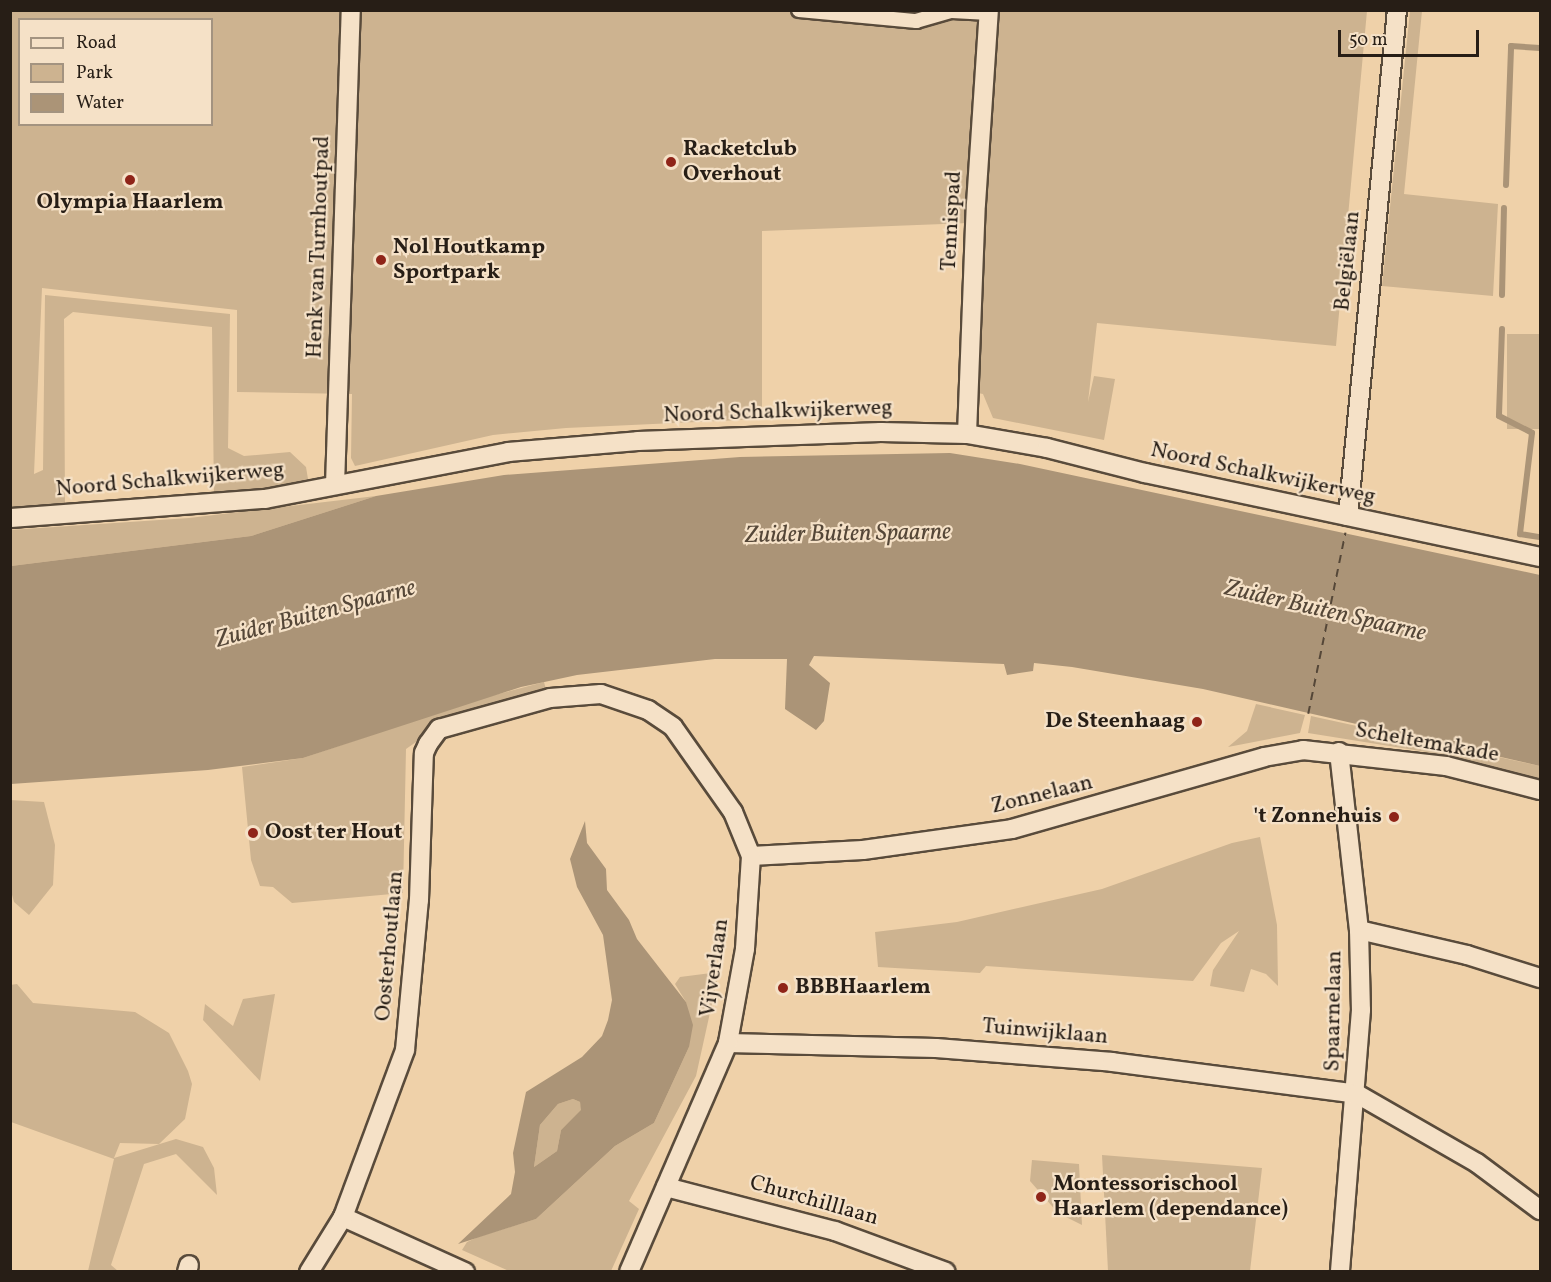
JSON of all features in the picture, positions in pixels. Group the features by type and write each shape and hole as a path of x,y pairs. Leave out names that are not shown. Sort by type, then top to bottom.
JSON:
{"street":[{"name":"Henk van Turnhoutpad","path":"335,485 351,10"},
{"path":"799,10 916,21 952,11 989,12"},
{"name":"Belgiëlaan","path":"1348,516 1397,10"},
{"name":"Tennispad","path":"968,434 976,204 989,12"},
{"name":"Noord Schalkwijkerweg","path":"10,518 188,508 265,500 508,452 568,446 881,432 968,434 1047,448 1540,557"},
{"name":"Oosterhoutlaan","path":"309,1272 343,1217 405,1050 419,900 424,753 428,744 439,729 550,698 601,694 626,701"},
{"name":"Vijverlaan","path":"626,701 673,727 697,757 733,812 750,856 745,948 728,1043 628,1272"},
{"name":"Zonnelaan","path":"750,856 940,842 1057,817 1264,757 1303,750 1339,752"},
{"name":"Scheltemakade","path":"1339,752 1446,766 1540,790"},
{"name":"Spaarnelaan","path":"1339,752 1359,930 1361,1010 1357,1094 1340,1272"},
{"path":"1359,930 1467,955 1540,978"},
{"name":"Tuinwijklaan","path":"728,1043 936,1047 1112,1062 1357,1094"},
{"path":"1357,1094 1477,1163 1540,1210"},
{"name":"Churchilllaan","path":"666,1187 835,1231 946,1272"},
{"path":"343,1217 465,1272"}],"green space":[{"name":"Nol Houtkamp Sportpark","path":"10,11 1367,11 1336,346 1097,323 1088,402 1094,376 1115,379 1104,440 993,418 983,394 963,390 969,223 762,231 762,419 566,428 493,435 355,466 351,458 352,394 237,392 237,310 42,288 34,474 43,470 45,295 230,314 228,448 244,456 290,452 306,467 308,479 214,499 212,327 73,312 64,319 65,509 11,511"},
{"path":"1410,11 1422,11 1404,194 1498,204 1493,296 1382,286"},
{"path":"1507,334 1540,334 1540,429 1507,429"},
{"path":"376,496 251,536 11,566 10,530 189,518"},
{"path":"544,682 548,697 440,725 406,749 403,893 292,903 273,887 260,886 251,860 242,767 303,758 479,699"},
{"path":"1256,704 1305,715 1300,733 1228,747 1247,731"},
{"path":"1311,716 1540,766 1540,779 1427,752 1308,733"},
{"path":"10,800 44,802 55,845 53,885 29,915 14,902 11,891"},
{"path":"1260,837 1277,925 1278,986 1266,974 1251,969 1244,992 1210,986 1213,970 1239,931 1221,943 1193,981 986,966 980,973 878,967 875,932 957,922 1102,889 1232,843"},
{"path":"719,972 696,1076 629,1201 639,1209 611,1271 509,1271 462,1250 467,1242 478,1237 536,1219 615,1146 654,1123 689,1047 686,1002 675,984 680,977"},
{"path":"17,984 33,1003 135,1012 169,1033 188,1071 192,1084 185,1119 159,1144 120,1143 114,1158 176,1139 203,1147 214,1168 217,1195 176,1154 144,1164 111,1265 118,1271 88,1271 114,1159 11,1122 10,985"},
{"path":"275,994 260,1081 203,1020 205,1004 233,1026 243,999"},
{"path":"573,1099 580,1102 582,1110 561,1130 557,1151 534,1167 540,1125 558,1104"},
{"path":"1102,1155 1262,1168 1250,1271 1108,1271"},
{"path":"1032,1160 1079,1164 1082,1225 1058,1213 1030,1181"}],"water":[{"name":"Zuider Buiten Spaarne","path":"950,453 1020,464 1540,575 1540,766 1203,689 1072,667 1034,663 1033,671 1007,675 1004,664 814,656 809,665 830,683 824,721 816,730 785,709 787,659 715,659 577,675 521,687 303,758 208,770 11,784 11,566 251,536 376,496 504,475 740,457"},
{"path":"585,821 587,843 606,869 607,890 629,920 637,939 686,1002 693,1025 689,1047 654,1123 615,1146 536,1219 458,1244 511,1194 515,1172 513,1153 526,1092 582,1057 602,1036 608,1020 612,1000 603,935 577,887 570,859","holes":["573,1099 580,1102 581,1110 561,1130 557,1151 534,1167 540,1125 558,1104"]}],"waterway":[{"path":"1506,185 1511,46 1540,48"},
{"path":"1502,295 1504,208"},
{"path":"1502,329 1499,416 1532,433 1520,534 1540,537"}],"ferry route":[{"path":"1308,714 1345,533"}],"place":[{"name":"Racketclub Overhout","path":"671,162"},
{"name":"Olympia Haarlem","path":"130,180"},
{"name":"Nol Houtkamp Sportpark","path":"381,260"},
{"name":"De Steenhaag","path":"1197,722"},
{"name":"'t Zonnehuis","path":"1394,817"},
{"name":"Oost ter Hout","path":"253,833"},
{"name":"BBBHaarlem","path":"783,988"},
{"name":"Montessorischool Haarlem (dependance)","path":"1041,1197"}]}
